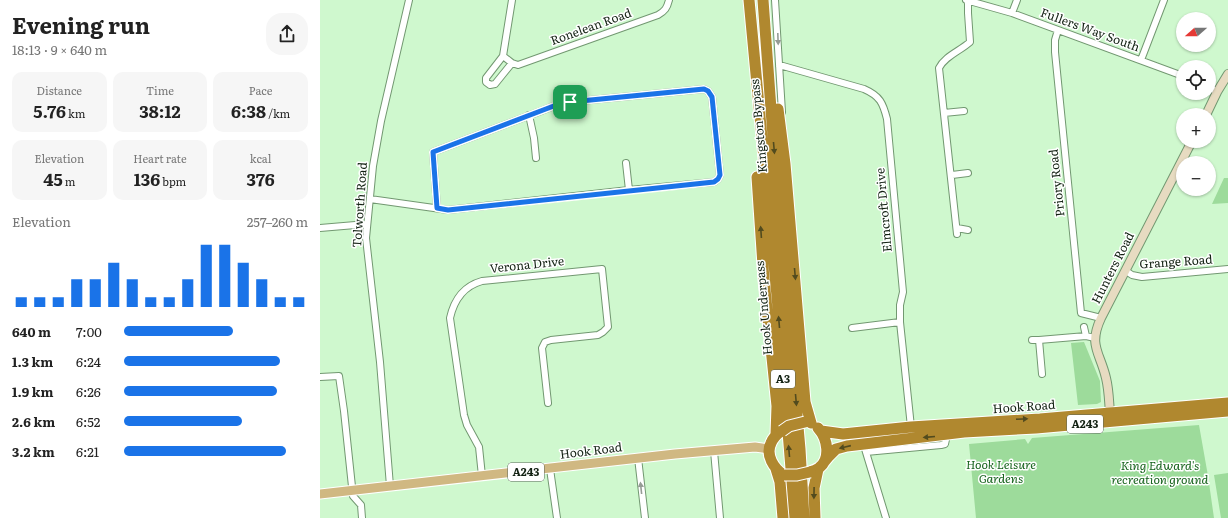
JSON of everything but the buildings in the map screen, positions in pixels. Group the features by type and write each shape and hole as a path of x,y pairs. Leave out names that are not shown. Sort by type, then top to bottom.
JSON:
{"highway":[{"name":"Kingston Bypass","path":"749,0 770,240"},
{"name":"Kingston Bypass","path":"763,6 783,249"},
{"path":"763,6 785,164 808,423"},
{"path":"753,53 756,166 764,280 779,433"},
{"name":"Hook Underpass","path":"770,240 777,296 795,518"},
{"name":"Hook Underpass","path":"783,249 800,449 804,518"},
{"name":"Hook Road","path":"911,433 1228,403"},
{"name":"Hook Road","path":"821,431 843,434 911,433 947,435 964,432 1036,428 1228,411"},
{"path":"815,518 814,488 817,468 827,453 825,438 821,431 808,423 789,426 779,433 770,443 769,449 772,463 780,472 797,475 817,468"},
{"name":"A243","path":"817,468 836,449 847,446 865,448 911,433"},
{"path":"780,472 783,518"}],"main road":[{"name":"Hook Road","path":"320,494 638,458 755,447 769,449"}],"street":[{"name":"Tolworth Road","path":"390,486 380,362 366,244 373,166 381,121 409,0"},
{"path":"503,56 512,63 495,84 490,85 486,82 486,78 503,56 512,0"},
{"name":"Ronelean Road","path":"512,63 518,65 658,15 664,12 667,8 669,0"},
{"path":"775,0 785,164"},
{"path":"967,0 970,42 942,62 939,68 957,231 968,230"},
{"name":"Fullers Way South","path":"967,0 1012,13 1176,73"},
{"path":"1012,13 1017,0"},
{"path":"1141,60 1164,0"},
{"name":"Priory Road","path":"1058,30 1055,40 1055,52 1081,313 1101,318"},
{"name":"Elmcroft Drive","path":"779,66 864,89 871,92 880,100 884,108 888,126 903,292 900,305 900,322 911,433"},
{"path":"1209,108 1228,74"},
{"path":"370,199 448,210 714,182 720,175 712,97 708,91 704,89 559,104 433,152 437,208"},
{"path":"944,113 964,111"},
{"path":"529,115 534,138 536,158"},
{"name":"Hunters Road","path":"1110,413 1106,377 1095,345 1095,333 1101,318 1188,148"},
{"path":"626,163 629,190"},
{"path":"952,175 968,173"},
{"path":"320,228 367,224"},
{"name":"Verona Drive","path":"482,476 479,447 467,425 464,415 450,318 457,298 470,286 482,281 602,269 608,327 598,335 545,342 542,348 548,403"},
{"name":"Grange Road","path":"1126,271 1132,275 1142,277 1228,269"},
{"path":"852,328 900,322"},
{"path":"1084,327 1086,336"},
{"path":"1042,374 1035,340 1086,336 1095,338"},
{"path":"320,377 338,376 353,491 354,496 360,505 362,518"},
{"path":"886,518 865,448 941,445 944,444 947,435"},
{"path":"714,451 720,518"},
{"path":"638,458 645,518"},
{"path":"550,469 557,518"}],"green space":[{"path":"1224,178 1228,178 1228,203 1212,204"},
{"path":"1084,342 1100,381 1101,402 1097,404 1078,405 1071,343"},
{"name":"King Edward's recreation ground","path":"1199,425 1214,518 976,518 969,444 1025,439 1028,444 1032,438"},
{"path":"1228,473 1228,518 1221,518 1214,475"}],"route":[{"path":"704,89 708,91 712,97 720,175 718,179 714,182 448,210 437,208 433,152 559,104 570,102 704,89"}],"park label":[{"name":"Hook Leisure Gardens","path":"1001,472"}]}
